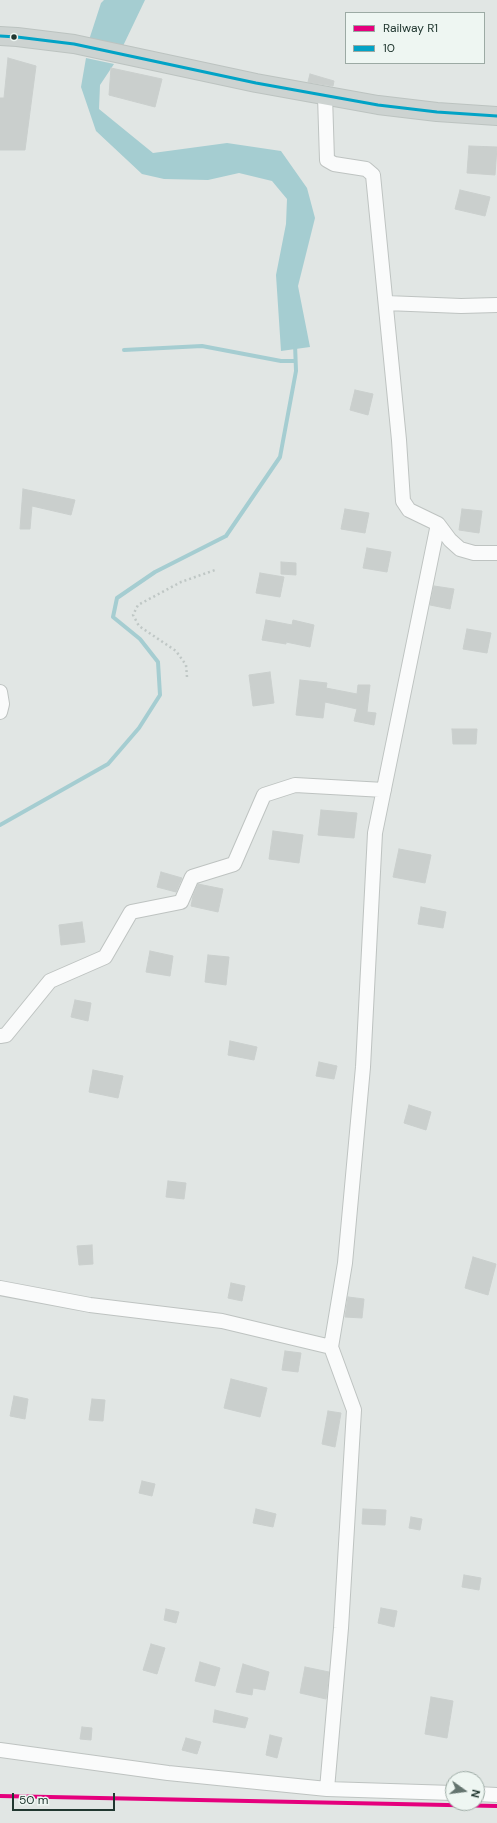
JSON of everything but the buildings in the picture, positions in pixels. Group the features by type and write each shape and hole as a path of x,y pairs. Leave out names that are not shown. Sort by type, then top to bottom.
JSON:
{"main road":[{"path":"0,36 74,44 256,84 325,96 437,112 497,116"}],"street":[{"path":"325,96 327,160 334,164 366,169 373,175 386,303 403,501 409,510 438,524 450,540 460,549 474,553 497,553"},
{"path":"386,303 461,306 497,305"},
{"path":"327,1790 341,1628 354,1410 331,1347 345,1263 363,1068 375,833 438,524"},
{"path":"0,692 2,704 0,712"},
{"path":"0,1036 6,1035 50,981 105,957 131,912 181,902 192,877 234,864 264,795 295,786 384,790"},
{"path":"0,1288 90,1305 222,1321 331,1347"},
{"path":"0,1750 168,1773 327,1790 445,1793"},
{"path":"485,1794 497,1795"}],"path":[{"path":"187,678 186,665 176,651 139,626 133,615 138,605 181,582 215,570"}],"water":[{"path":"104,0 145,0 123,46 89,40 101,3"},
{"path":"86,58 114,64 100,85 99,109 153,153 227,143 281,151 307,188 315,218 298,286 310,347 281,351 276,275 286,224 287,199 272,181 239,173 208,180 164,179 142,174 96,131 81,87"}],"waterway":[{"path":"0,825 108,764 139,728 160,695 158,662 140,639 113,617 117,598 155,572 226,536 280,457 296,371 295,344"},
{"path":"124,350 202,346 281,361 295,361"}],"rail line":[{"name":"R1","path":"0,1796 497,1806"}],"transit line":[{"name":"10","path":"0,36 74,44 256,83 378,105 437,112 497,116"}]}
